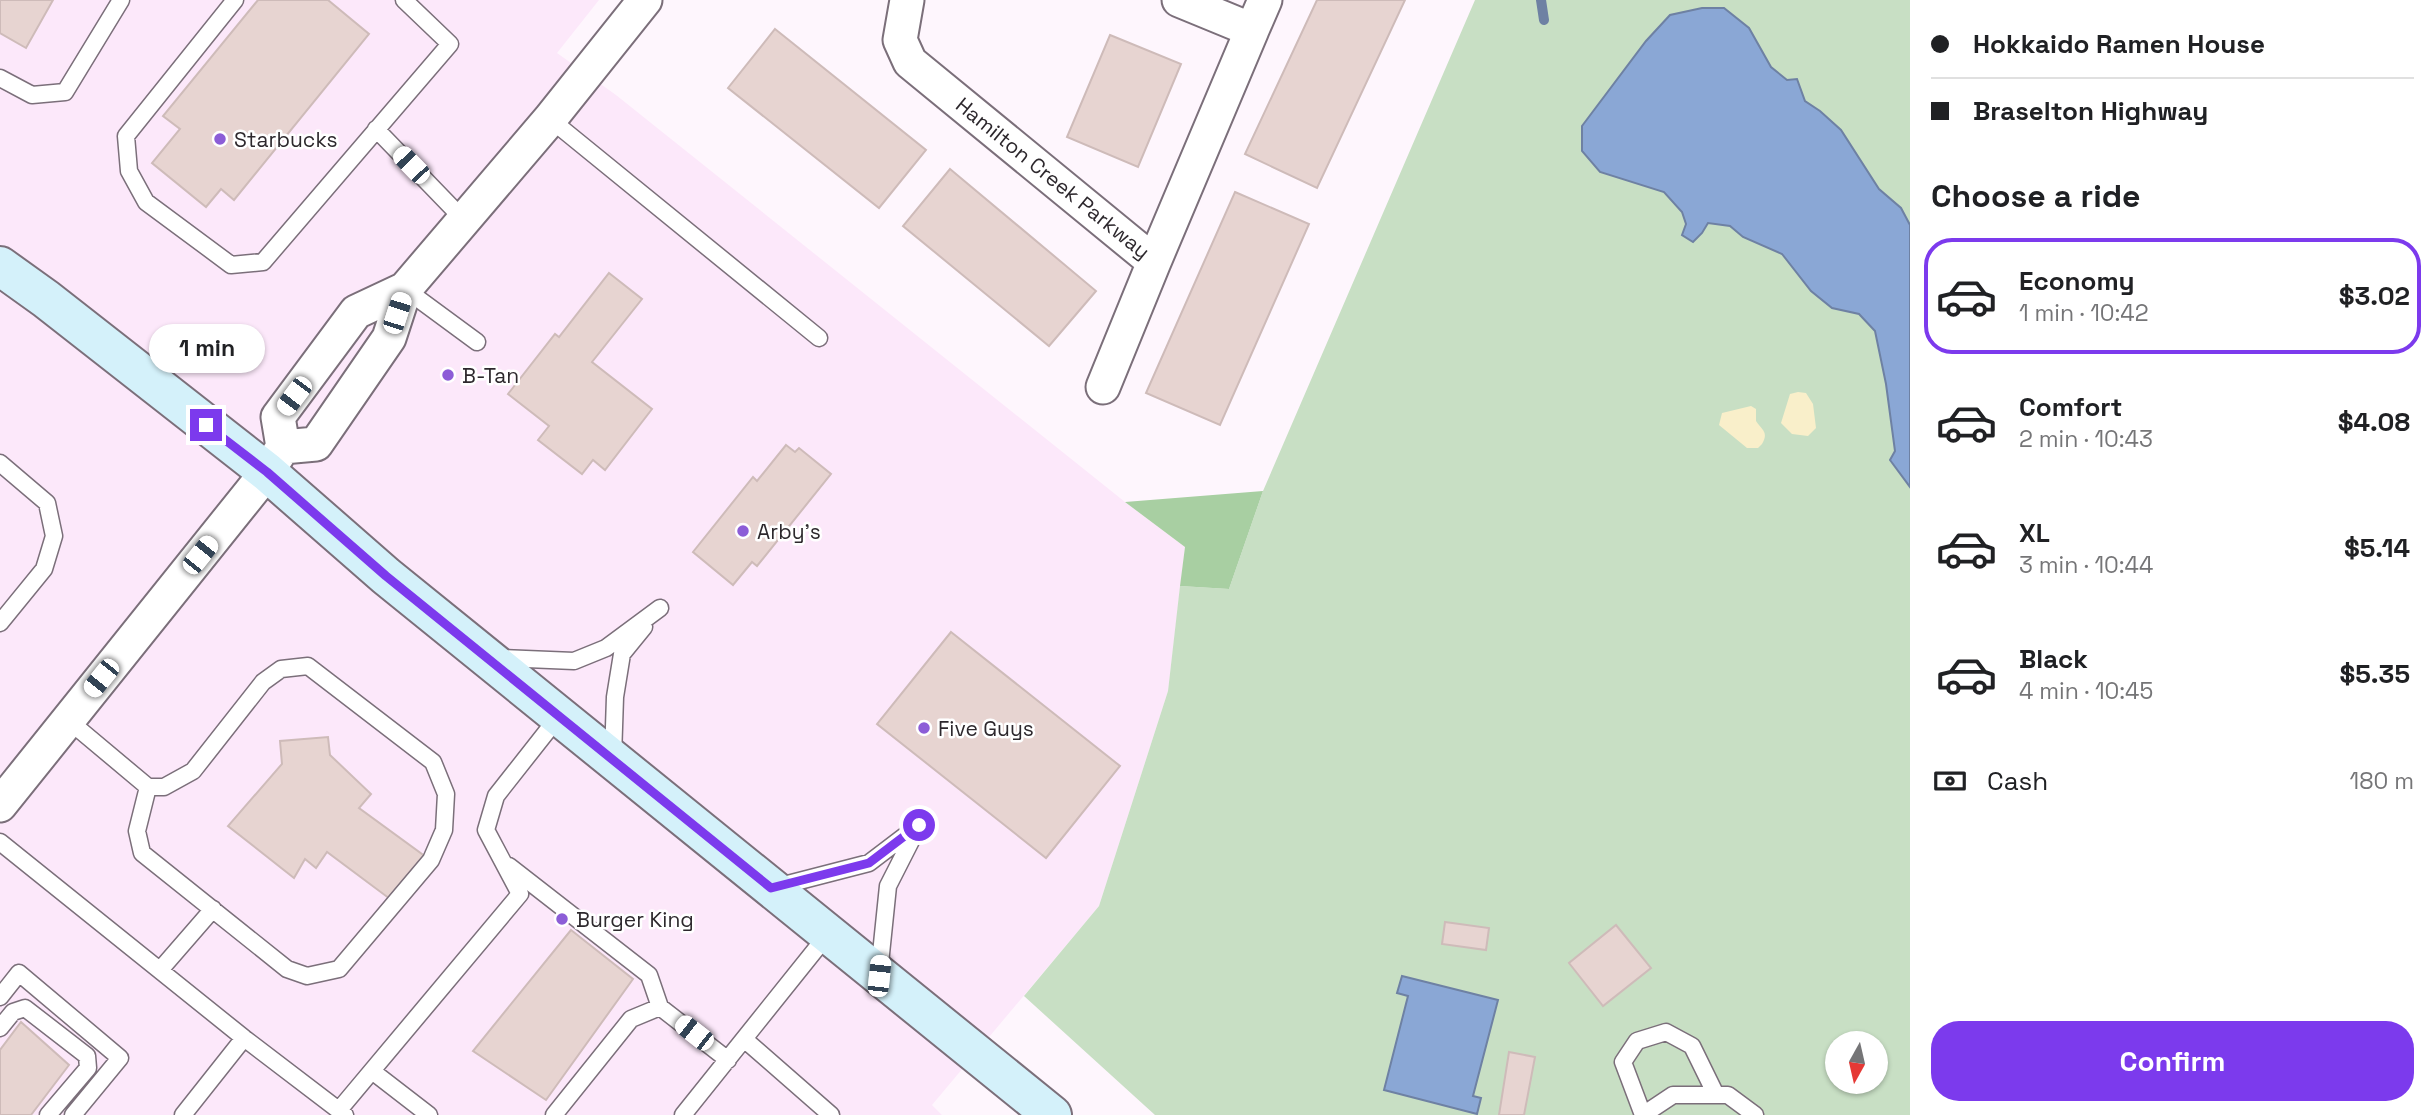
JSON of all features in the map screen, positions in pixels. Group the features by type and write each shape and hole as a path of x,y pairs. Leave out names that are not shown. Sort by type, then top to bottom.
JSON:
{"main road":[{"path":"0,266 275,460 386,576 1052,1115"}],"street":[{"path":"0,805 275,460 316,444 389,338 405,289 550,119 645,0"},
{"name":"Hamilton Creek Parkway","path":"906,0 900,40 910,62 1154,262 1265,0"},
{"path":"1179,0 1252,30"},
{"path":"1103,387 1154,262"},
{"path":"275,460 278,417 356,312 405,289"}],"lane":[{"path":"0,78 32,95 65,92 121,0"},
{"path":"234,0 127,135 129,171 146,202 231,265 264,262 450,44 404,0"},
{"path":"550,119 820,338"},
{"path":"376,129 463,219"},
{"path":"405,289 477,342"},
{"path":"0,463 47,503 54,536 44,569 0,623"},
{"path":"486,657 574,661 606,648 660,608 622,654 615,697 613,760"},
{"path":"68,720 148,787 164,787 193,771 264,682 281,670 307,666 433,762 446,794 444,830 431,860 338,969 307,976 287,969 142,853 137,831 148,787"},
{"path":"0,842 342,1113 372,1071 520,894 486,830 496,796 559,716"},
{"path":"771,888 869,863 919,825 888,886 879,976"},
{"path":"503,861 649,975 660,1007 727,1060"},
{"path":"160,970 212,909"},
{"path":"683,1115 828,934"},
{"path":"0,997 19,973 120,1058 73,1115"},
{"path":"554,1115 631,1019 660,1007"},
{"path":"0,1028 13,1012 25,1008 87,1056 88,1068 48,1115"},
{"path":"1716,1095 1692,1046 1666,1032 1637,1041 1623,1062 1643,1115 1673,1095 1716,1095 1728,1095 1755,1115"},
{"path":"183,1115 244,1038"},
{"path":"744,1040 811,1108 831,1115"},
{"path":"372,1071 429,1115"}],"shaded area":[{"path":"0,0 599,0 557,53 616,95 1185,547 1168,691 1099,906 932,1105 942,1115 0,1115"}],"green space":[{"path":"1475,0 1910,0 1910,1115 1155,1115 1024,996 1099,906 1168,691 1180,586 1229,589 1263,491"},
{"path":"1263,491 1229,589 1180,586 1185,547 1125,502"}],"sand":[{"path":"1806,393 1813,404 1816,428 1808,436 1792,434 1781,423 1790,394"},
{"path":"1751,406 1756,409 1756,421 1765,434 1758,448 1747,448 1719,425 1722,413"}],"water":[{"path":"1702,8 1724,8 1749,28 1771,67 1787,80 1797,79 1805,101 1841,130 1879,189 1901,208 1910,225 1910,487 1890,460 1895,451 1886,384 1875,331 1859,314 1832,308 1811,291 1782,254 1743,237 1730,226 1708,223 1693,242 1682,235 1686,224 1682,212 1664,192 1600,172 1582,151 1582,126 1646,41 1670,15"},
{"path":"1402,976 1498,1000 1473,1096 1481,1098 1477,1114 1384,1090 1408,996 1397,993"}],"building":[{"path":"0,0 53,0 26,48 0,33"},
{"path":"258,0 328,0 369,34 234,200 221,189 206,207 152,163 180,129 163,116"},
{"path":"1317,0 1405,0 1317,188 1245,154"},
{"path":"775,29 926,150 879,208 728,88"},
{"path":"1110,35 1181,64 1138,167 1067,137"},
{"path":"950,169 1096,291 1049,346 903,226"},
{"path":"1235,192 1309,224 1220,425 1146,393"},
{"path":"609,273 642,299 592,362 652,409 605,470 593,460 582,474 538,440 549,426 508,394 555,334 559,337"},
{"path":"786,445 795,452 799,448 831,474 757,566 752,562 733,585 693,552 753,477 757,481"},
{"path":"951,632 1120,766 1046,858 877,724"},
{"path":"328,737 330,755 371,794 359,808 426,857 390,899 327,852 316,868 305,859 294,878 228,826 282,764 280,741"},
{"path":"1445,922 1489,928 1486,950 1442,944"},
{"path":"1616,925 1651,968 1603,1006 1569,963"},
{"path":"571,930 633,979 546,1100 473,1051"},
{"path":"21,1022 69,1065 31,1115 0,1115 0,1050"},
{"path":"1509,1052 1535,1057 1524,1115 1499,1115"}],"waterway":[{"path":"1541,0 1544,20"}],"place":[{"name":"Starbucks","path":"220,139"},
{"name":"B-Tan","path":"448,375"},
{"name":"Arby's","path":"743,531"},
{"name":"Five Guys","path":"924,728"},
{"name":"Burger King","path":"562,919"}],"route":[{"path":"206,425 267,472 386,576 771,888 869,863 919,825"}]}
